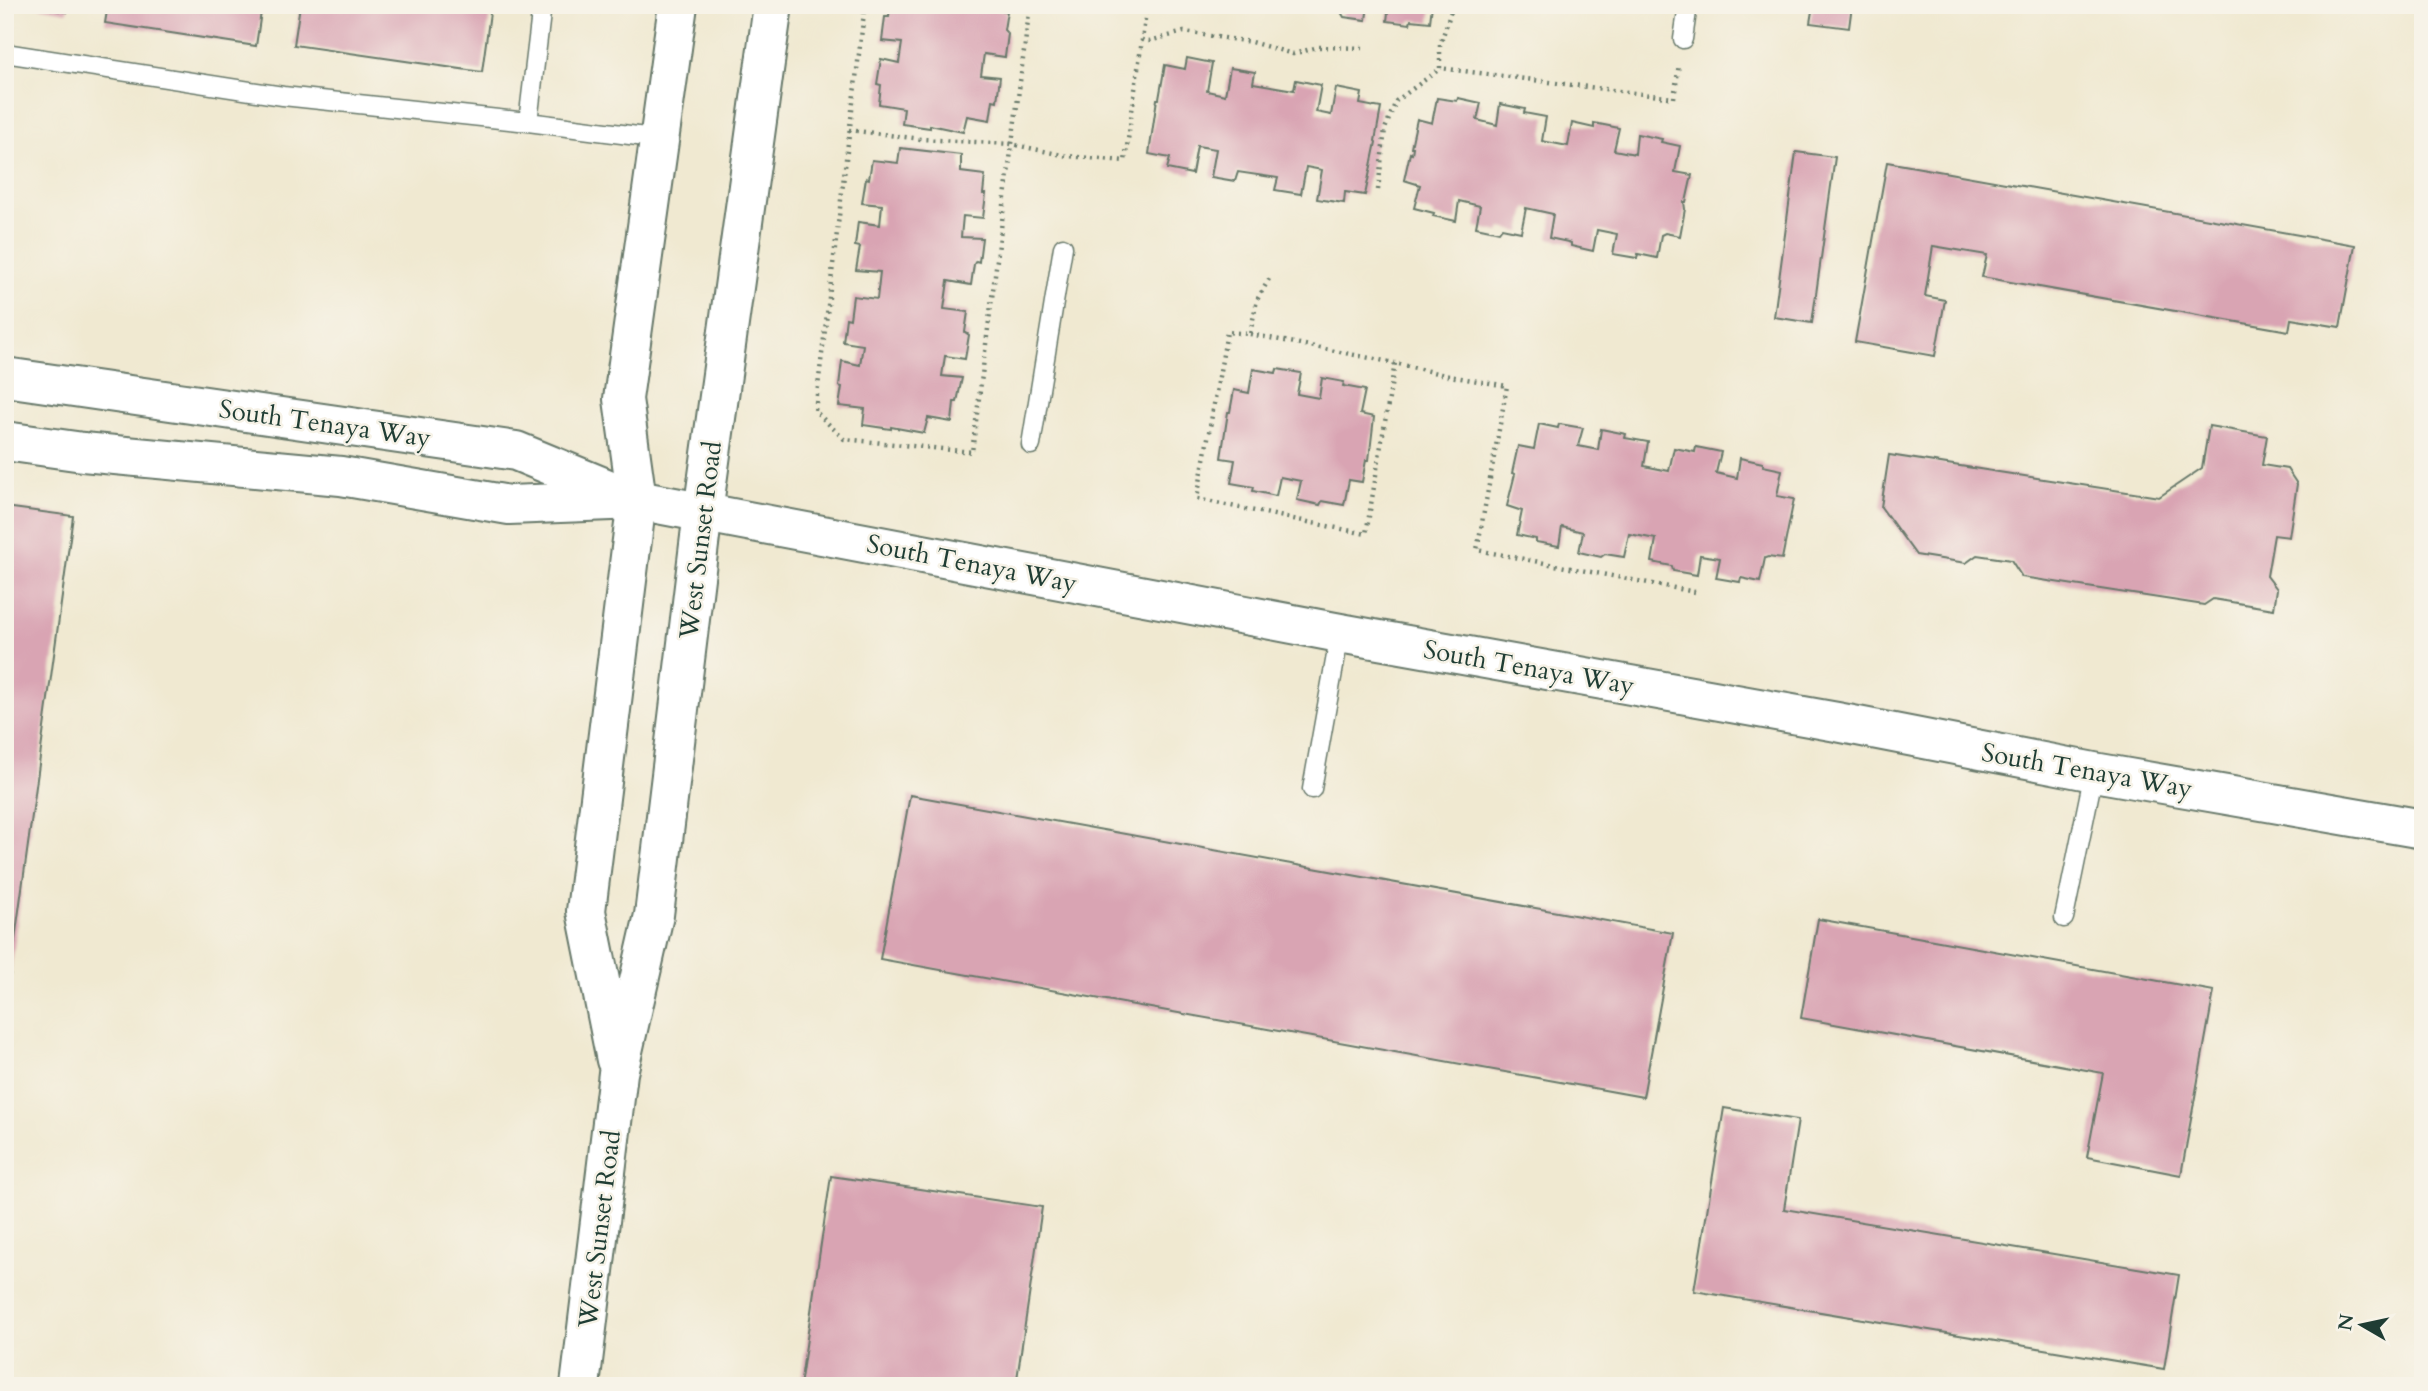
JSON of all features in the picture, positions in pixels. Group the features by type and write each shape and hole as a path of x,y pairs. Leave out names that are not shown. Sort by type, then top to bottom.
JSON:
{"street":[{"name":"West Sunset Road","path":"618,1073 586,911 637,500 624,399 678,5"},
{"name":"West Sunset Road","path":"580,1386 618,1073 653,915 703,512 774,5"},
{"name":"South Tenaya Way","path":"5,377 516,451 637,500 1340,633 1838,722 2094,772 2423,829"},
{"name":"South Tenaya Way","path":"5,441 83,452 341,476 509,505 637,500"}],"lane":[{"path":"528,122 542,5"},
{"path":"1683,39 1688,5"},
{"path":"5,53 283,96 661,139"},
{"path":"1031,445 1063,247"},
{"path":"1312,789 1340,633"},
{"path":"2064,918 2094,772"}],"path":[{"path":"865,5 815,411 844,439 972,452 1030,5"},
{"path":"849,130 921,139 1011,144 1068,156 1125,161 1147,5"},
{"path":"1441,68 1440,45 1453,5"},
{"path":"1142,40 1149,41 1184,32 1251,43 1293,54 1318,47 1367,48"},
{"path":"1378,190 1385,129 1396,101 1441,68 1674,98 1683,39"},
{"path":"1250,334 1257,300 1269,279"},
{"path":"1395,363 1366,534 1197,499 1227,332 1250,334 1395,363 1449,376 1507,386 1477,550 1695,592"}],"building":[{"path":"28,5 68,5 67,12"},
{"path":"108,5 262,5 256,46 105,23"},
{"path":"300,5 491,5 482,72 294,45"},
{"path":"890,5 983,5 983,8 1007,11 1004,30 1008,34 1005,57 984,54 981,75 1000,77 997,101 993,100 990,120 967,116 963,132 930,125 930,128 902,124 904,108 879,104 881,85 877,84 881,59 899,63 902,43 882,41 885,17 889,17"},
{"path":"1322,5 1368,5 1366,20 1344,17 1341,12 1321,9"},
{"path":"1389,5 1432,5 1430,22 1411,20 1410,24 1387,21"},
{"path":"1813,5 1852,5 1849,28 1810,23"},
{"path":"1187,58 1212,63 1207,91 1225,95 1230,68 1255,72 1253,83 1294,90 1296,80 1321,85 1316,112 1331,115 1336,88 1362,93 1360,104 1381,108 1365,195 1345,192 1344,203 1317,199 1322,170 1306,167 1301,194 1275,190 1278,178 1238,172 1235,181 1211,177 1216,149 1197,146 1192,174 1167,169 1170,158 1149,154 1157,99 1165,65 1185,69"},
{"path":"1437,98 1457,101 1458,98 1481,103 1477,120 1497,125 1500,104 1525,109 1524,113 1546,117 1542,141 1568,146 1572,123 1594,128 1594,123 1619,128 1614,150 1635,154 1637,134 1680,146 1675,172 1692,175 1684,202 1680,236 1665,233 1661,235 1657,258 1638,254 1637,258 1613,254 1617,234 1597,230 1593,251 1549,238 1553,214 1526,208 1521,232 1502,228 1499,232 1476,227 1480,206 1459,201 1456,221 1414,208 1420,185 1404,180 1410,153 1412,154 1417,119 1432,123"},
{"path":"900,148 961,155 961,172 985,175 983,218 963,216 961,237 982,238 979,262 974,264 971,285 948,281 944,309 968,312 965,332 969,335 965,359 945,356 942,376 962,378 957,402 954,402 952,422 928,418 924,433 863,425 865,409 839,406 842,361 860,365 863,345 843,342 846,318 850,319 853,296 877,299 880,272 856,270 860,247 855,246 858,222 880,225 882,205 862,203 866,178 869,179 872,160 898,163"},
{"path":"1796,152 1835,157 1812,323 1774,317"},
{"path":"1887,162 2355,245 2340,327 2291,319 2289,331 1982,277 1987,255 1933,246 1925,296 1945,300 1935,356 1855,342"},
{"path":"1253,369 1301,373 1297,394 1319,398 1322,378 1365,390 1360,414 1374,417 1369,460 1366,460 1362,482 1349,480 1344,505 1322,501 1320,505 1297,500 1301,481 1280,477 1276,496 1253,491 1254,487 1231,483 1235,460 1221,458 1228,412 1234,390 1249,393"},
{"path":"1539,424 1558,428 1559,424 1583,428 1578,446 1598,450 1601,429 1626,434 1625,438 1648,442 1644,466 1669,471 1674,448 1695,452 1696,447 1721,452 1716,473 1737,478 1740,458 1782,470 1777,496 1794,499 1782,559 1765,558 1760,582 1741,578 1740,582 1716,578 1720,558 1700,555 1697,575 1673,571 1672,566 1652,562 1656,539 1629,534 1624,557 1605,554 1601,557 1579,552 1583,532 1562,527 1559,546 1517,535 1522,511 1507,506 1515,474 1512,473 1518,446 1534,449"},
{"path":"2209,426 2267,436 2262,465 2287,469 2297,484 2289,537 2274,535 2267,576 2277,589 2274,609 2213,599 2204,605 2022,577 2011,560 1977,555 1966,563 1916,555 1881,507 1889,455 2159,497 2202,468"},
{"path":"5,507 73,516 7,998 5,998"},
{"path":"910,795 1673,933 1643,1097 880,959"},
{"path":"1818,919 2214,991 2181,1175 2087,1157 2103,1073 1801,1018"},
{"path":"1724,1108 1798,1120 1784,1209 2179,1275 2164,1369 1694,1291"},
{"path":"831,1176 1042,1207 1016,1386 800,1386"}]}
